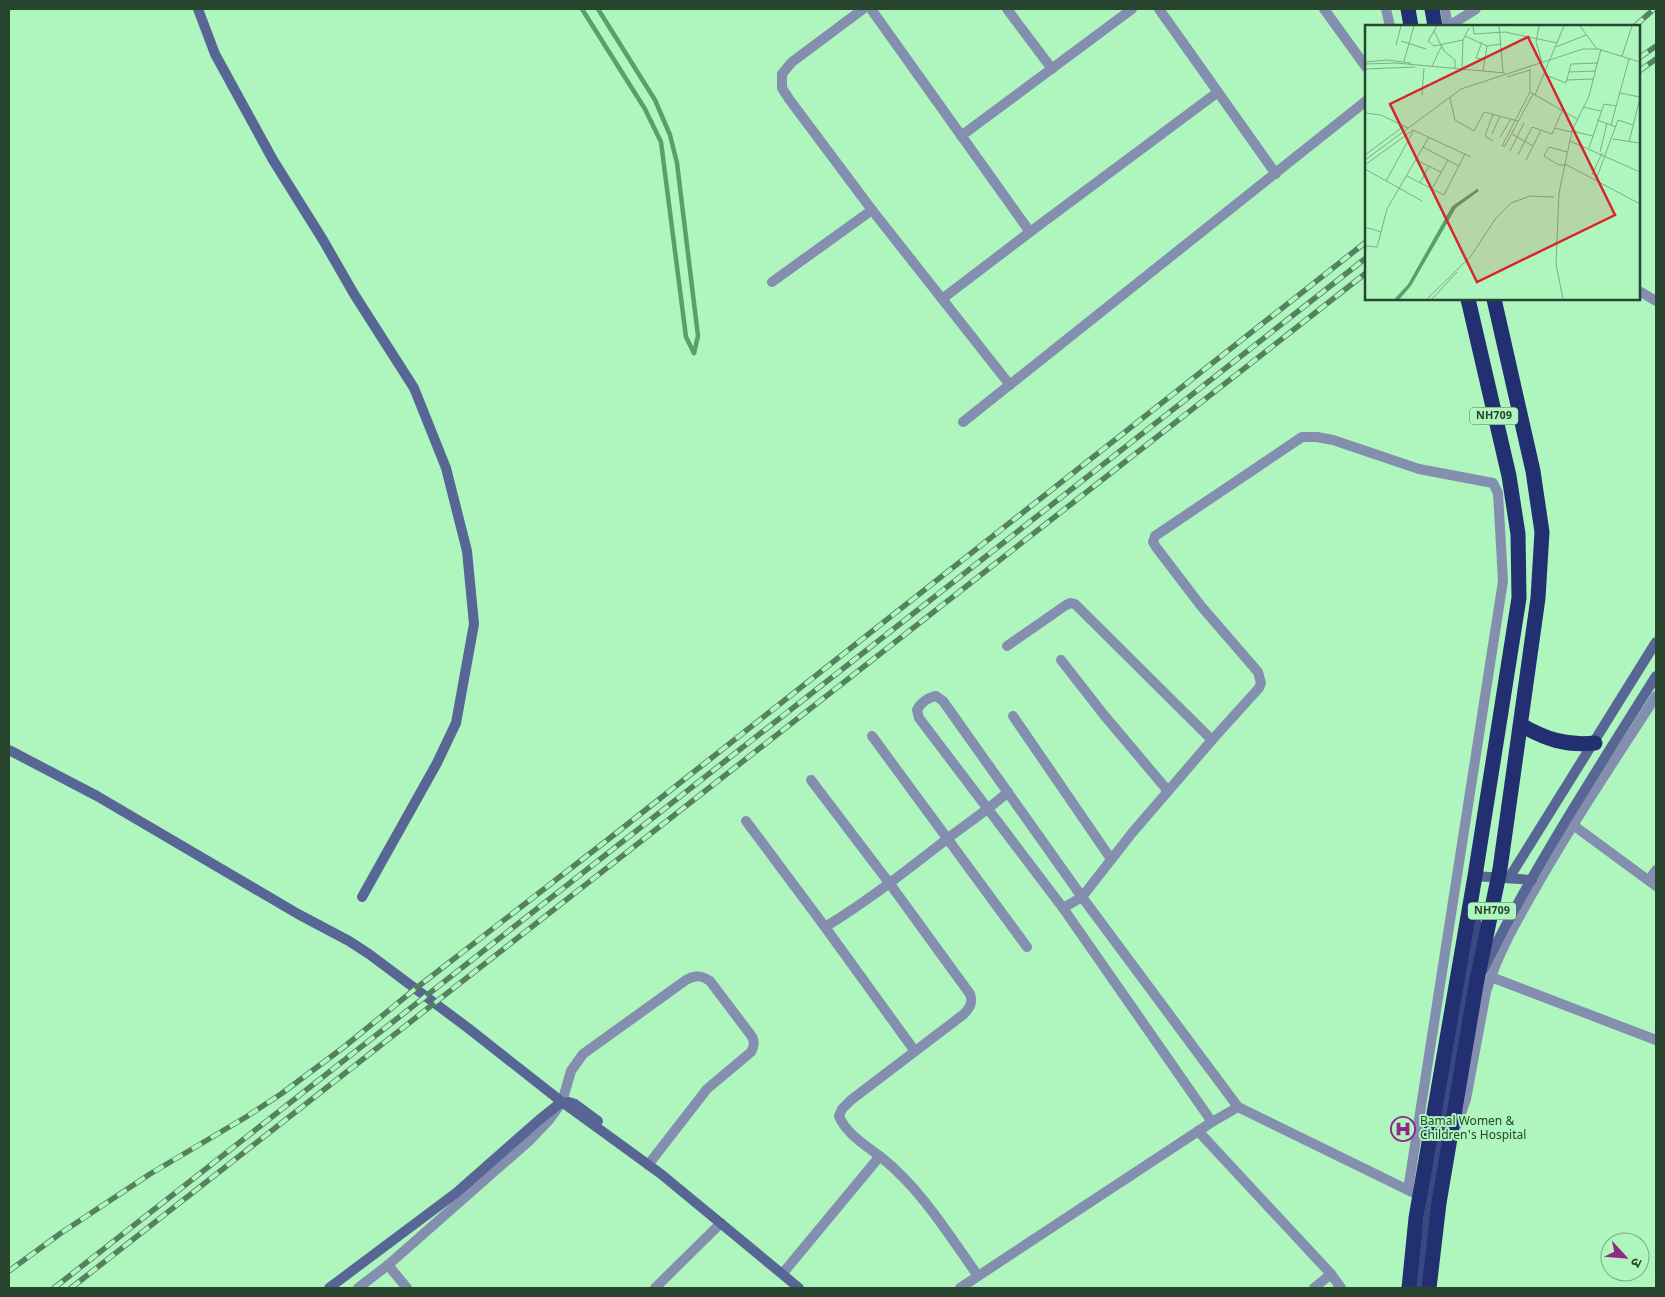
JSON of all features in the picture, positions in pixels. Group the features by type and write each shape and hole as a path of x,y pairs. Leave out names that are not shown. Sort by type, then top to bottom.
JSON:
{"highway":[{"path":"1408,9 1412,25"},
{"path":"1432,9 1435,25"},
{"name":"NH709","path":"1409,1288 1416,1218 1414,1193 1471,900 1520,598 1518,534 1509,476 1468,300"},
{"name":"NH709","path":"1429,1288 1439,1203 1476,985 1494,902 1504,878 1521,724 1538,598 1542,532 1533,471 1494,300"},
{"path":"1521,724 1534,733 1566,744 1594,743"}],"main road":[{"path":"1471,900 1476,938"},
{"path":"1419,1288 1440,1149 1476,938 1494,902"}],"street":[{"path":"198,9 215,54 273,160 354,294 414,388 446,468 467,551 474,624 456,723 437,763 362,897"},
{"path":"863,9 792,62 782,74 782,88 872,210 1010,385"},
{"path":"871,9 1030,232"},
{"path":"1007,9 1052,69"},
{"path":"961,136 1132,9"},
{"path":"1159,9 1276,174"},
{"path":"1324,9 1365,66"},
{"path":"1386,9 1390,25"},
{"path":"1445,9 1449,25"},
{"path":"1451,25 1476,9"},
{"path":"942,299 1218,92"},
{"path":"964,422 1365,102"},
{"path":"772,282 872,210"},
{"path":"1640,292 1656,301"},
{"path":"1064,908 1082,897 1168,791 1259,688 1261,683 1261,677 1201,606 1156,547 1153,542 1155,536 1302,437 1318,436 1419,469 1494,483 1498,501 1503,581 1414,1193"},
{"path":"1006,646 1066,605 1075,604 1212,740"},
{"path":"1504,878 1594,743 1656,642"},
{"path":"1061,660 1168,791"},
{"path":"1476,985 1499,937 1532,880 1656,676"},
{"path":"1212,1122 1064,908 919,718 917,710 919,706 932,696 940,697 1082,897 1238,1107 1414,1193 1439,1203"},
{"path":"1450,1135 1459,1121 1466,1099 1486,992 1512,929 1573,825 1656,696"},
{"path":"1013,716 1112,860"},
{"path":"872,736 1027,947"},
{"path":"9,750 97,796 298,914 349,941 468,1028 562,1102 648,1165 783,1273 794,1287"},
{"path":"811,780 970,994 972,1000 970,1007 964,1014 850,1100 839,1116 842,1124 851,1133 893,1166 916,1192 978,1276"},
{"path":"825,927 854,910 890,884 948,838 989,809 1008,792"},
{"path":"746,822 914,1050"},
{"path":"1573,825 1652,883 1656,870"},
{"path":"1475,876 1532,880"},
{"path":"358,1288 388,1265 529,1141 550,1120 562,1102 571,1071 583,1054 686,980 694,976 702,976 710,981 754,1039 754,1046 750,1052 707,1089 648,1165"},
{"path":"1491,977 1656,1040"},
{"path":"329,1288 456,1193 549,1111 559,1104 569,1102 582,1108 794,1287"},
{"path":"960,1288 1212,1122 1238,1107"},
{"path":"1198,1132 1331,1274 1341,1288"},
{"path":"783,1273 880,1156"},
{"path":"655,1288 721,1223"},
{"path":"388,1265 407,1288"},
{"path":"1314,1288 1331,1274"}],"waterway":[{"path":"582,9 645,109 661,142 686,337 694,353"},
{"path":"598,9 655,100 670,135 677,163 698,336 694,353"}],"railway":[{"path":"1636,25 1654,9"},
{"path":"1640,57 1656,46"},
{"path":"1640,70 1656,59"},
{"path":"9,1271 61,1233 150,1174 281,1094 344,1047 415,989 615,834 1365,243"},
{"path":"54,1288 1365,259"},
{"path":"71,1288 1365,274"}],"place":[{"name":"Bamal Women & Children's Hospital","path":"1403,1129"}]}
